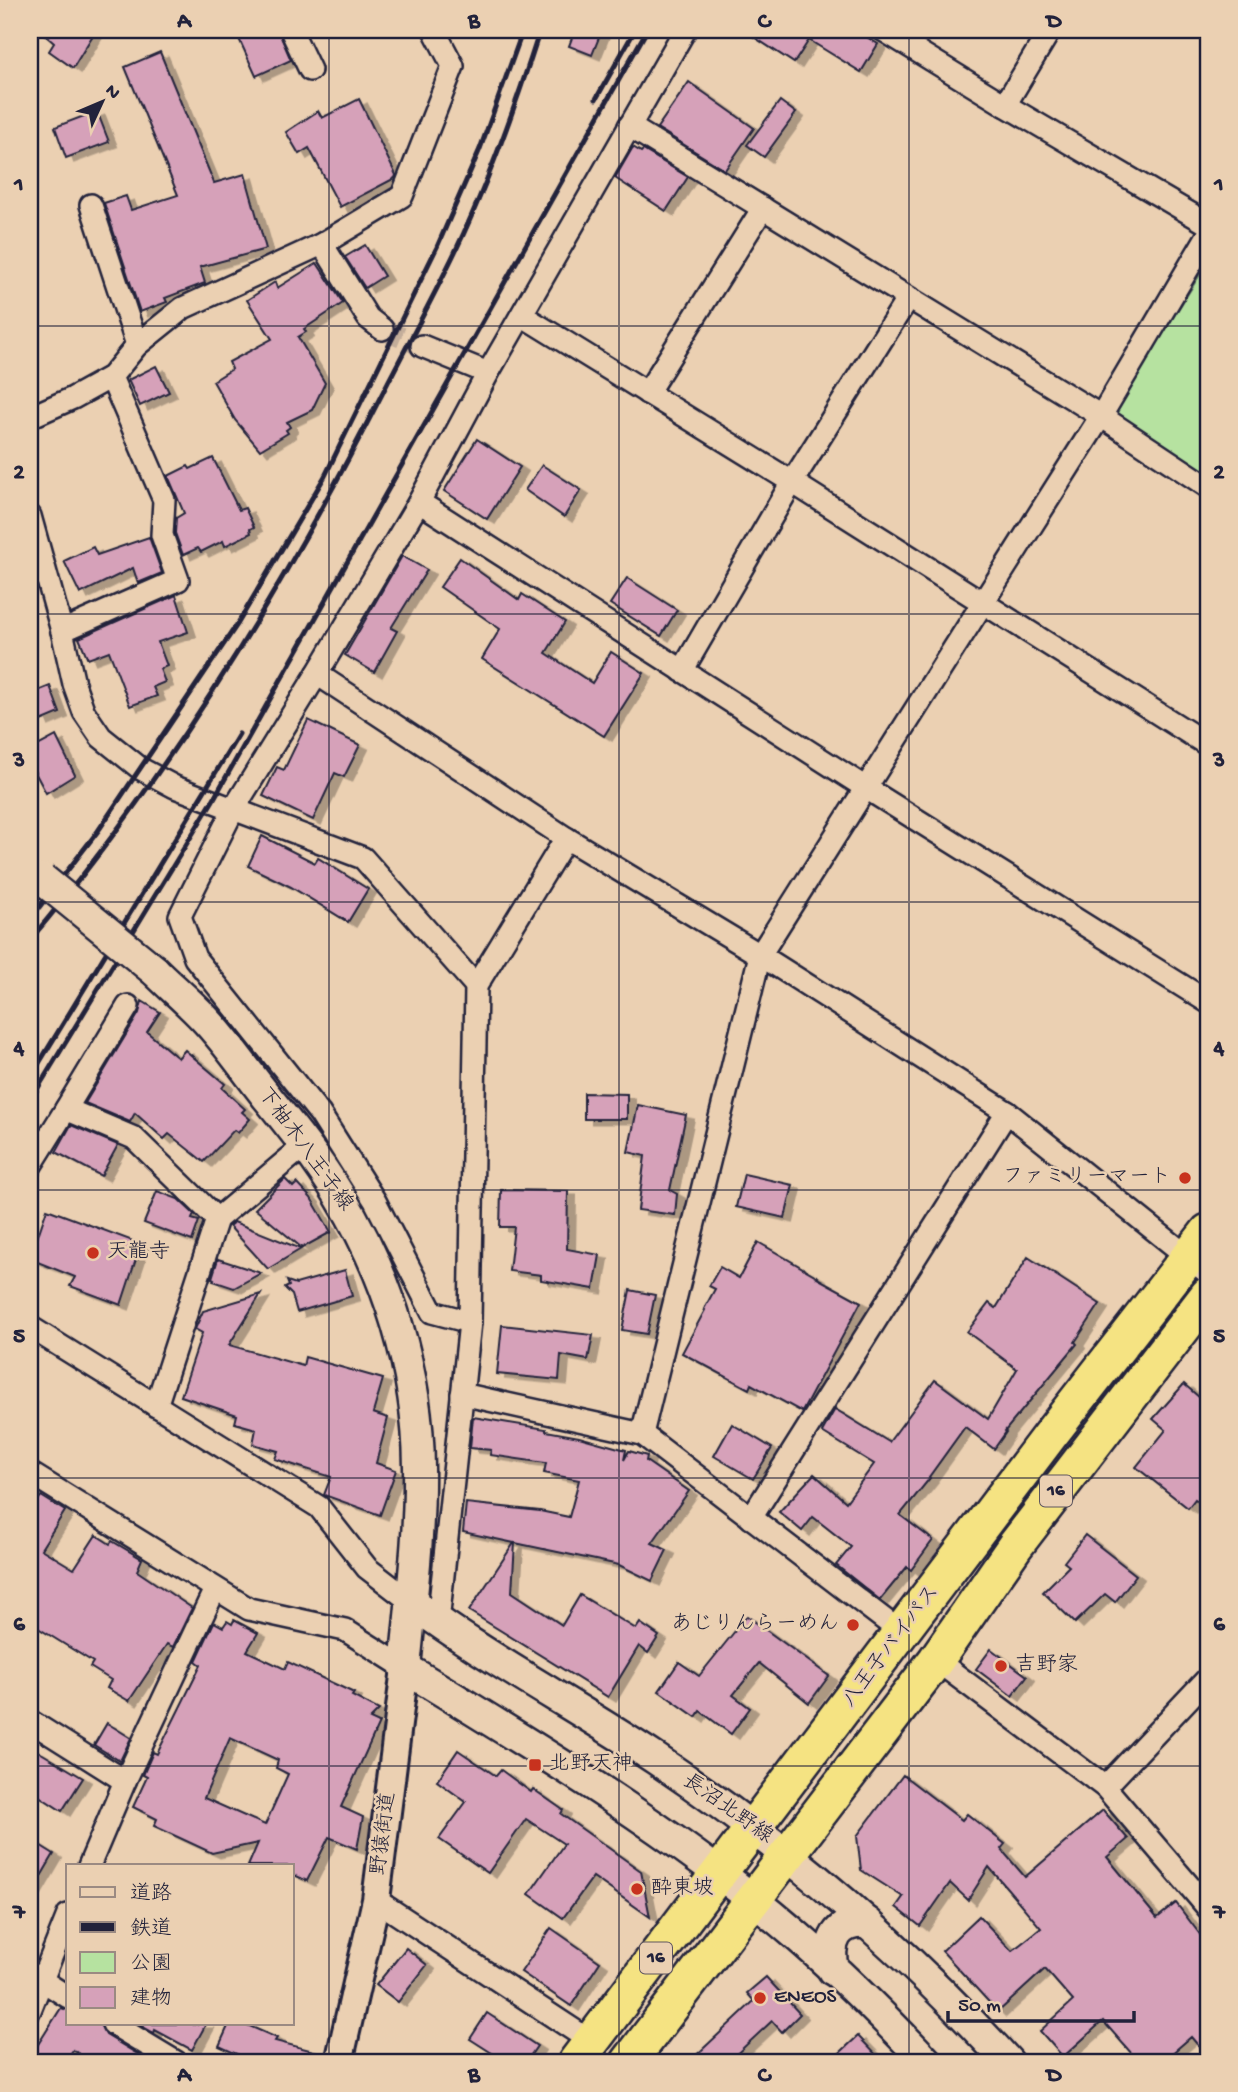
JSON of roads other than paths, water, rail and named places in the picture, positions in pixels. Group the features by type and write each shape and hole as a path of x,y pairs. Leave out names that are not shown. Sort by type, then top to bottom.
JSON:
{"highway":[{"name":"八王子バイパス","path":"584,2052 902,1633 1201,1254 1202,1218 1208,1209"},
{"name":"八王子バイパス","path":"629,2062 936,1660 1015,1546 1208,1295"}],"main road":[{"name":"下柚木八王子線","path":"36,874 153,970 205,1018 305,1145 338,1193 363,1239 387,1293 403,1342 412,1393 419,1465 411,1602"},
{"name":"長沼北野線","path":"411,1602 438,1622 656,1759 789,1854 954,2004 1008,2062"},
{"name":"野猿街道","path":"405,1668 411,1602"},
{"path":"405,1668 624,1806 719,1874 798,1937 927,2062"},
{"path":"833,1970 829,1953 831,1942 847,1925 868,1923"}],"street":[{"path":"291,30 310,70"},
{"path":"30,417 111,377 137,345 183,308 322,244 402,196 453,66 434,30"},
{"path":"470,1322 432,1312 376,1201 320,1114 195,958 180,916 233,810 418,502 488,373 685,30"},
{"path":"883,30 1208,224"},
{"path":"1005,105 1050,30"},
{"path":"629,126 1101,416 1208,487"},
{"path":"91,205 137,345"},
{"path":"647,393 763,208"},
{"path":"642,1434 760,955 1101,416 1208,235"},
{"path":"322,244 368,318 382,330"},
{"path":"682,671 792,482 908,298"},
{"path":"523,316 1208,745"},
{"path":"422,346 488,373"},
{"path":"62,631 178,580 162,534 163,500 111,377"},
{"path":"418,502 1208,1002"},
{"path":"30,516 74,684 84,712 101,737 141,769 175,787 363,858 476,986"},
{"path":"317,674 566,838 760,955 1007,1112 1201,1254"},
{"path":"438,1622 470,1322 476,986 566,838"},
{"path":"30,1167 128,1006"},
{"path":"66,1109 134,1139 218,1219"},
{"path":"751,1518 1007,1112"},
{"path":"156,1406 218,1219 305,1145"},
{"path":"30,1327 319,1507 368,1568 411,1602"},
{"path":"462,1394 642,1434 902,1633"},
{"path":"30,1473 249,1609 345,1630 405,1668"},
{"path":"90,1864 125,1781 215,1588"},
{"path":"936,1660 1105,1787 1204,1896"},
{"name":"野猿街道","path":"338,2062 376,1900 405,1668"},
{"path":"1105,1787 1208,1678"},
{"path":"30,1721 125,1781"},
{"path":"376,1900 584,2052"},
{"path":"30,2010 35,1976 66,1919"},
{"path":"35,1976 66,1996"},
{"path":"115,2025 176,2062"}],"tunnel":[{"path":"382,329 422,346"}],"railway":[{"path":"30,919 98,831 238,623 325,476 437,247 480,149 523,30"},
{"path":"30,940 81,877 177,745 222,677 305,537 428,306 467,225 501,142 540,30"},
{"path":"596,99 635,30"},
{"path":"30,1101 212,802 647,30"},
{"path":"30,1078 239,734"}],"place":[{"name":"ファミリーマート","path":"1185,1178"},
{"name":"天龍寺","path":"93,1253"},
{"name":"あじりんらーめん","path":"853,1625"},
{"name":"吉野家","path":"1001,1666"},
{"name":"北野天神","path":"535,1765"},
{"name":"酔東坡","path":"637,1889"},
{"name":"ENEOS","path":"760,1998"}]}
